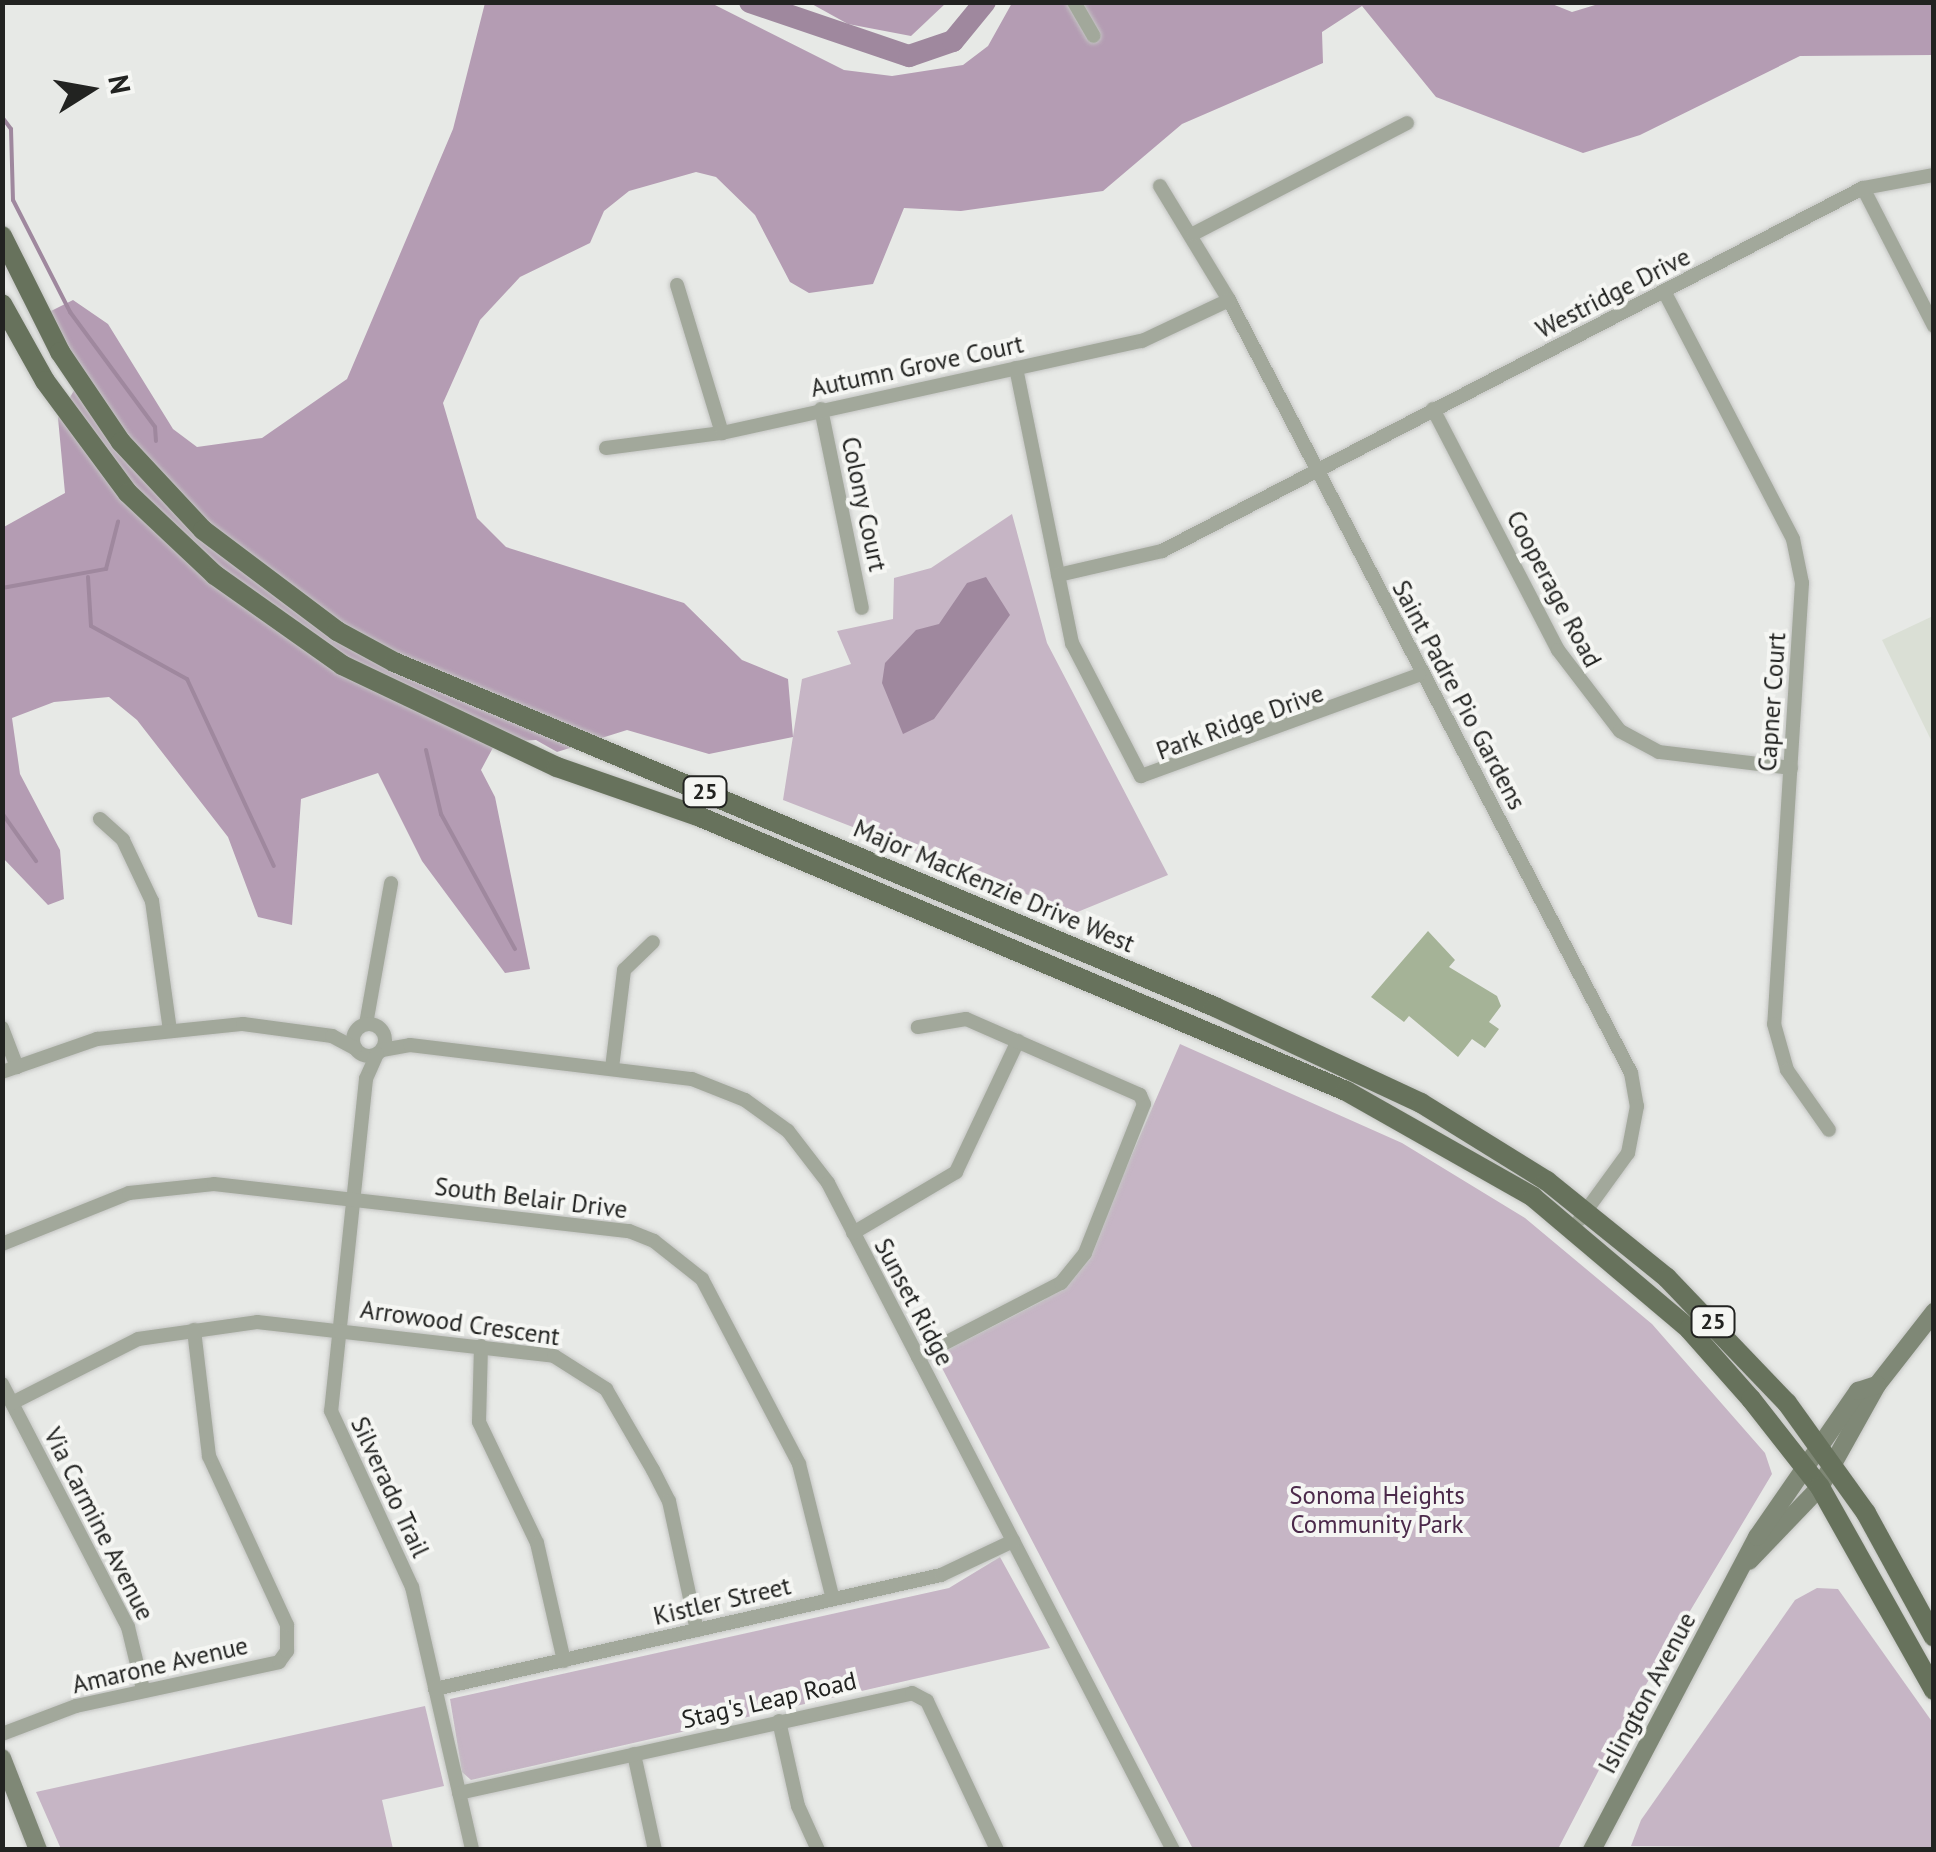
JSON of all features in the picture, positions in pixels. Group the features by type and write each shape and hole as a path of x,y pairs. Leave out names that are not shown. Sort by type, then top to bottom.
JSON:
{"main road":[{"name":"Major MacKenzie Drive West","path":"2,236 60,352 122,442 204,530 337,631 394,662 1372,1079 1488,1141 1587,1211 1737,1345 1820,1444 1934,1638"},
{"name":"Major MacKenzie Drive West","path":"2,304 45,382 128,493 214,575 342,665 557,768 698,816 1346,1091 1463,1151 1573,1228 1689,1329 1820,1487 1934,1690"},
{"name":"Islington Avenue","path":"1749,1561 1820,1487 1877,1385 1934,1312"},
{"name":"Islington Avenue","path":"1592,1850 1802,1468 1858,1391 1877,1385"},
{"path":"2,1758 38,1850"}],"street":[{"path":"1074,2 1094,36"},
{"path":"1193,234 1407,123"},
{"name":"Westridge Drive","path":"1058,575 1141,560 1863,188 1934,176"},
{"name":"Saint Padre Pio Gardens","path":"1160,186 1193,234 1230,300 1320,471 1418,676 1634,1084 1628,1154 1573,1228"},
{"path":"1863,188 1934,326"},
{"path":"677,285 722,433"},
{"name":"Capner Court","path":"1665,292 1792,539 1802,583 1774,1024 1787,1070 1829,1130"},
{"name":"Autumn Grove Court","path":"606,448 722,433 1142,341 1230,300"},
{"name":"Park Ridge Drive","path":"1016,368 1072,643 1141,776 1152,779 1418,676"},
{"name":"Colony Court","path":"822,409 862,608"},
{"name":"Cooperage Road","path":"1433,410 1558,650 1620,731 1659,752 1790,768"},
{"path":"100,819 123,840 152,900 170,1030"},
{"path":"332,1036 357,1050 372,1028 391,883"},
{"path":"612,1068 624,970 653,942"},
{"path":"918,1026 966,1019 1140,1095 1144,1104 1085,1253 1061,1283 918,1357"},
{"path":"2,1028 10,1070 97,1039 170,1030 243,1024 332,1036 372,1028"},
{"name":"Sunset Ridge","path":"372,1028 410,1045 692,1079 756,1107 807,1152 853,1233 1173,1850"},
{"name":"Silverado Trail","path":"372,1028 379,1052 366,1079 337,1329 334,1430 408,1578 472,1850"},
{"path":"853,1233 956,1172 1018,1041"},
{"name":"Sunset Ridge","path":"357,1050 379,1052 410,1045"},
{"name":"Silverado Trail","path":"357,1050 366,1079"},
{"name":"South Belair Drive","path":"2,1244 129,1194 214,1184 629,1231 675,1252 710,1293 799,1464 833,1599"},
{"name":"Arrowood Crescent","path":"12,1403 138,1339 257,1322 481,1346 566,1361 617,1403 669,1501 696,1630"},
{"name":"Amarone Avenue","path":"2,1734 142,1690 279,1662 287,1651 287,1624 209,1456 194,1330"},
{"path":"481,1346 479,1422 537,1542 564,1661"},
{"name":"Via Carmine Avenue","path":"2,1384 128,1628 142,1690"},
{"name":"Kistler Street","path":"435,1689 951,1572 1013,1541"},
{"name":"Stag's Leap Road","path":"459,1793 779,1721 920,1696 997,1850"},
{"path":"779,1721 798,1806 818,1850"},
{"path":"634,1754 655,1850"}],"shaded area":[{"path":"1547,2 1572,12 1605,2 1933,3 1933,55 1800,56 1640,135 1583,153 1436,97 1362,6 1322,32 1323,63 1182,124 1103,191 961,211 904,208 873,284 809,293 790,282 755,215 716,177 696,172 629,191 604,211 590,243 520,277 480,320 443,403 477,518 506,547 684,603 742,660 788,679 793,737 709,754 627,730 557,752 536,740 496,742 481,770 495,797 530,969 505,973 422,861 378,773 301,799 292,925 258,917 228,837 137,720 109,697 54,702 12,718 20,774 60,850 64,899 48,905 3,858 2,528 65,493 58,418 76,387 49,312 73,300 108,324 173,429 197,447 262,438 347,379 453,129 485,3 711,3 844,70 892,76 963,65 988,46 1012,3"},
{"path":"810,3 946,3 911,36 848,24"},
{"path":"986,577 1010,615 934,719 903,734 882,683 885,663 916,630 939,624 967,583"},
{"path":"1933,616 1933,744 1882,640"}],"green space":[{"path":"1012,514 1047,643 1168,875 1075,913 783,800 802,679 851,664 837,631 893,619 894,578 931,568"},
{"name":"Sonoma Heights Community Park","path":"1180,1044 1402,1143 1525,1218 1652,1324 1765,1453 1772,1474 1626,1718 1558,1849 1193,1849 942,1368 943,1352 1044,1300 1083,1267"},
{"path":"1000,1557 1050,1648 471,1780 462,1772 450,1699 949,1588"},
{"path":"1817,1588 1838,1589 1933,1723 1933,1849 1631,1846 1641,1820 1795,1600"},
{"path":"425,1706 444,1786 382,1800 393,1849 61,1849 36,1792"}],"building":[{"path":"1428,931 1455,960 1449,967 1497,996 1501,1006 1489,1022 1499,1029 1485,1048 1472,1039 1458,1057 1409,1016 1404,1022 1371,997"}],"waterway":[{"path":"750,2 909,56 953,41 985,2"},
{"path":"2,117 11,129 13,200 70,312 155,427 156,441"},
{"path":"2,588 106,569 118,522"},
{"path":"88,577 91,626 187,679 274,866"},
{"path":"426,750 441,814 515,949"},
{"path":"2,813 36,861"}]}
